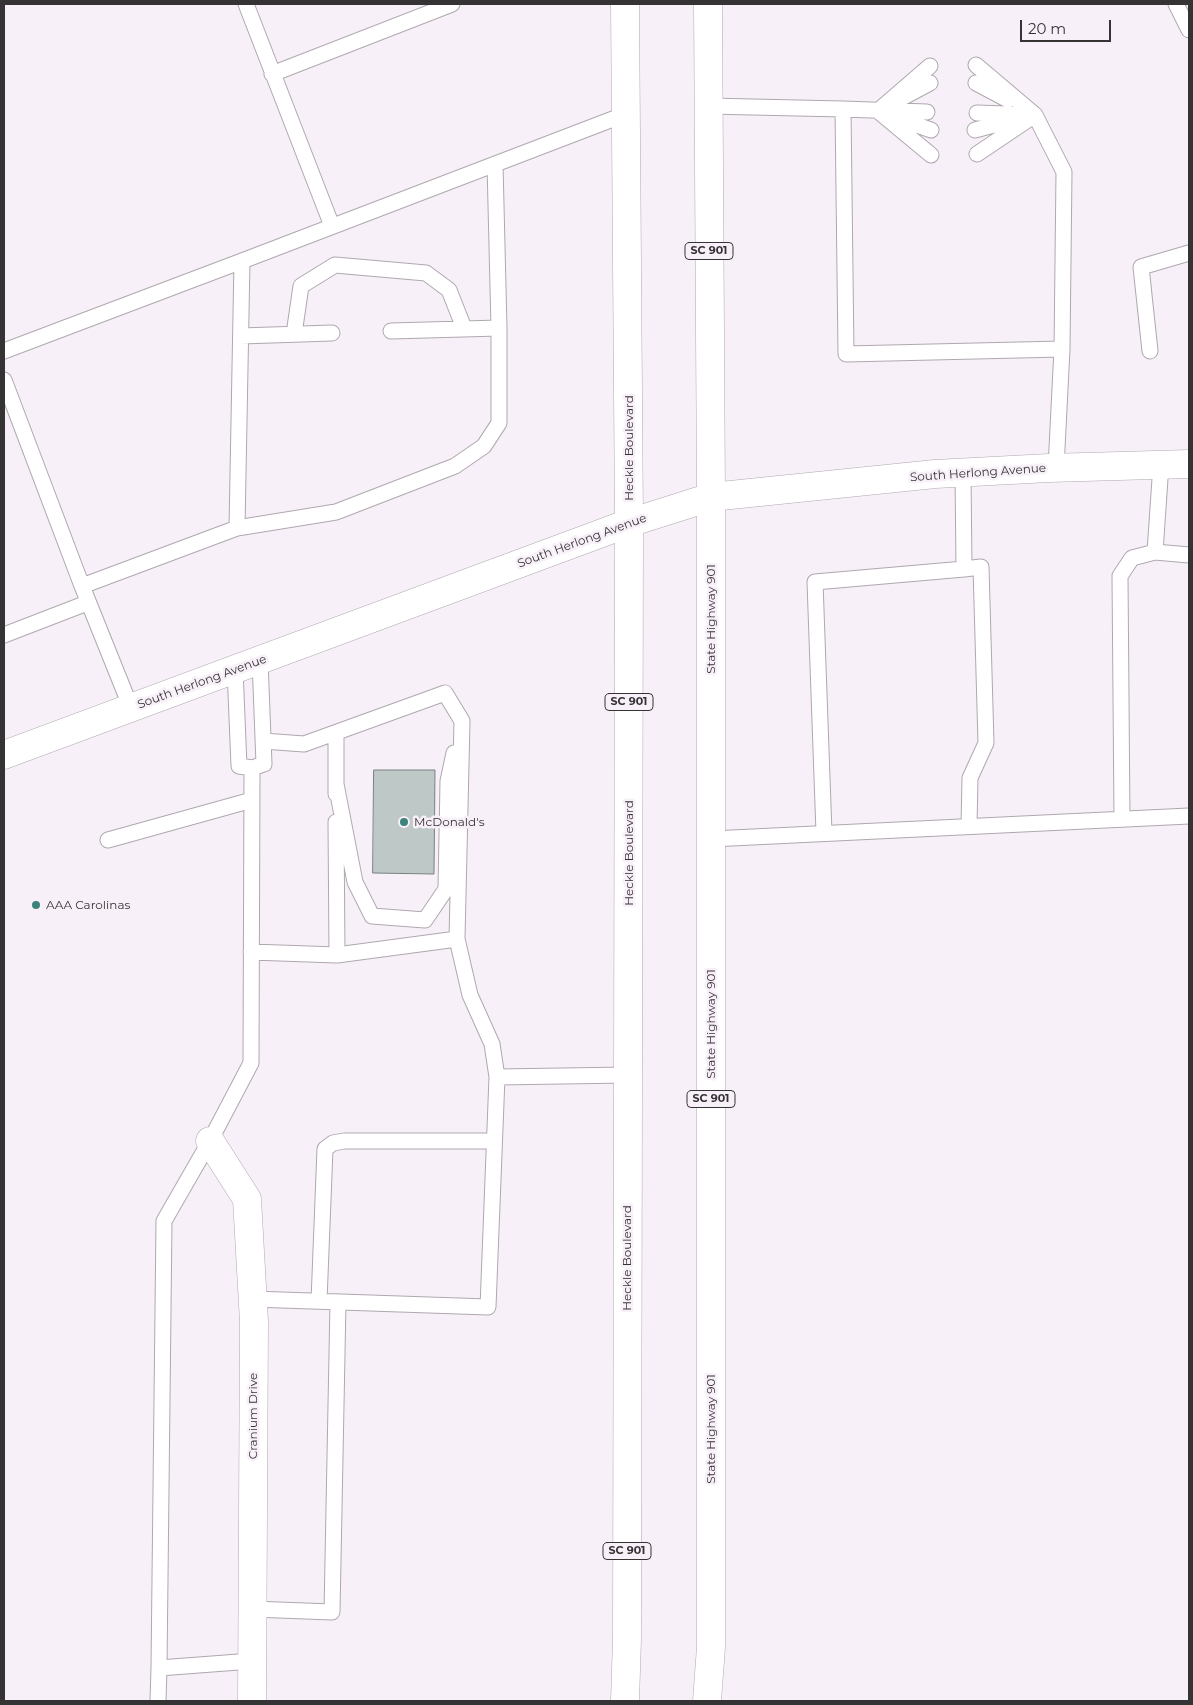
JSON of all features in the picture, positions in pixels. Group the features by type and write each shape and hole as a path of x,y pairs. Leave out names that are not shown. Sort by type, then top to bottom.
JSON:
{"main road":[{"name":"Heckle Boulevard","path":"625,4 629,523 627,1639 625,1701"},
{"name":"SC 901","path":"708,4 711,497"},
{"name":"South Herlong Avenue","path":"4,755 629,523 711,497 935,474 1189,464"},
{"name":"State Highway 901","path":"707,1701 711,1647 711,497"},
{"name":"Cranium Drive","path":"210,1141 247,1200 254,1322 252,1701"}],"lane":[{"path":"246,4 332,226"},
{"path":"272,74 452,4"},
{"path":"1176,4 1189,30"},
{"path":"976,65 1036,115 1064,172 1062,349 1056,468"},
{"path":"878,111 930,66"},
{"path":"878,111 930,83"},
{"path":"976,83 1036,115"},
{"path":"708,106 927,112"},
{"path":"843,109 846,354 1062,349"},
{"path":"878,111 931,130"},
{"path":"878,111 931,155"},
{"path":"977,113 1036,115"},
{"path":"4,351 626,114"},
{"path":"975,130 1036,115"},
{"path":"977,154 1036,115"},
{"path":"82,586 237,528 336,512 455,466 484,446 499,423 495,164"},
{"path":"1150,351 1141,267 1189,253"},
{"path":"237,528 242,261"},
{"path":"294,334 301,286 335,265 426,273 449,290 464,328"},
{"path":"391,331 499,328"},
{"path":"241,336 332,333"},
{"path":"4,380 87,603 131,708"},
{"path":"1155,552 1161,464"},
{"path":"963,473 964,569"},
{"path":"1122,818 1120,576 1132,558 1155,552 1189,555"},
{"path":"824,833 815,582 980,567 986,743 970,778 969,826"},
{"path":"4,635 87,603"},
{"path":"251,766 263,741 260,660"},
{"path":"158,1701 164,1221 251,1064 251,766 235,669"},
{"path":"252,1299 488,1307 497,1077 492,1044 470,995 458,939 462,721 445,693 304,744 263,741"},
{"path":"336,784 355,882 372,916 425,920 446,889 448,780 462,721"},
{"path":"336,733 337,955"},
{"path":"108,840 252,800"},
{"path":"711,839 1189,816"},
{"path":"251,952 337,955 458,939"},
{"path":"497,1077 628,1075"},
{"path":"319,1301 325,1149 333,1143 344,1141 494,1141"},
{"path":"252,1609 332,1612 338,1302"},
{"path":"159,1668 252,1661"}],"building":[{"name":"McDonald's","path":"374,770 435,770 434,874 373,873"}],"place":[{"name":"McDonald's","path":"404,822"},
{"name":"AAA Carolinas","path":"36,905"}]}
